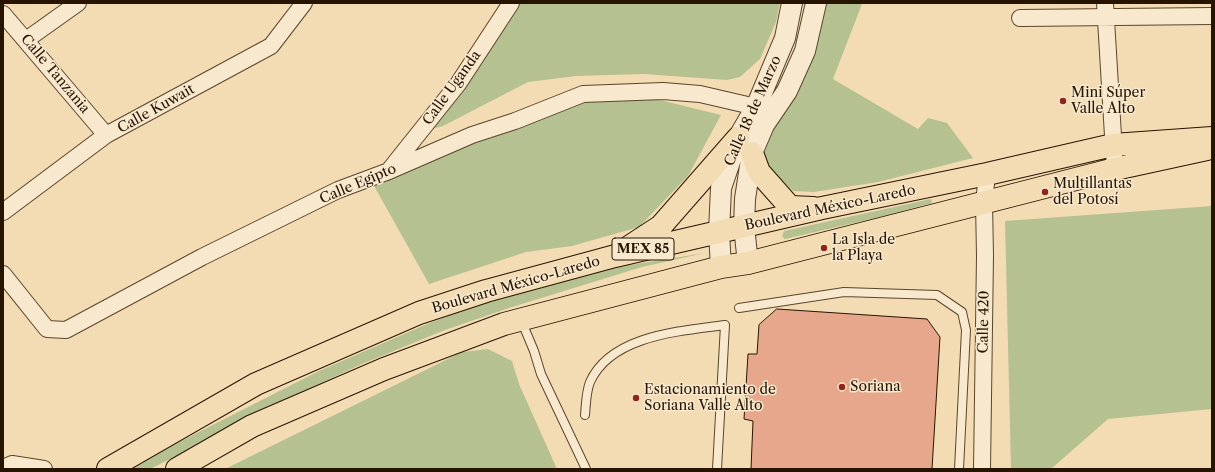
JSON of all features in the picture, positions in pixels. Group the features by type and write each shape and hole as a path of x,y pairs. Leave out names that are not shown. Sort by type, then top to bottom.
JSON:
{"main road":[{"name":"Boulevard México-Laredo","path":"108,469 256,384 419,314 486,291 615,256 822,208 987,174 1114,145 1212,138"},
{"path":"615,256 661,226 745,146 758,172 790,207 822,208"},
{"name":"MEX 85","path":"177,469 252,426 384,369 504,324 721,267 748,263 1115,169 1212,148"}],"street":[{"path":"26,40 78,3"},
{"name":"Calle Kuwait","path":"3,212 106,136 270,46 304,3"},
{"name":"Calle Uganda","path":"389,171 458,84 511,3"},
{"name":"Calle 18 de Marzo","path":"748,263 744,227 745,146 756,107 785,38 792,3"},
{"name":"Calle 18 de Marzo","path":"721,267 719,232 721,188 745,146 764,125 787,91 805,51 816,3"},
{"path":"1105,10 1115,169"},
{"path":"1020,18 1105,10 1212,16"},
{"name":"Calle Tanzania","path":"3,14 106,136"},
{"name":"Calle Egipto","path":"3,274 47,329 66,330 202,257 338,190 389,171 472,136 583,94 663,91 700,94 756,107"},
{"name":"Calle 420","path":"982,469 986,256 984,203 987,174"},
{"path":"3,468 12,464 44,469"}],"lane":[{"path":"739,308 844,292 937,295 962,312 966,330 959,469"},
{"path":"521,320 534,351 541,374 586,469"},
{"path":"585,415 586,395 590,382 600,368 618,351 646,339 671,333 725,325 717,469"}],"green space":[{"path":"513,3 780,3 776,22 760,59 740,77 727,80 644,74 576,76 528,82 443,126 421,132"},
{"path":"825,3 862,4 833,79 918,129 928,118 947,123 973,158 878,182 814,192 793,191 779,177 759,153 814,57"},
{"path":"604,89 664,101 721,115 688,176 639,227 572,246 526,252 429,284 373,184"},
{"path":"931,199 932,203 884,216 785,239 782,236 784,231"},
{"path":"1212,206 1212,409 1108,419 1051,469 1011,469 1005,221"},
{"path":"705,253 642,267 512,307 445,330 362,364 321,383 150,469 126,469 319,371 427,324 482,303 592,271"},
{"path":"488,349 512,361 519,384 557,469 225,469 462,352"}],"building":[{"name":"Soriana","path":"777,309 927,319 940,337 932,469 751,469 753,421 744,419 748,354 757,354 759,325"}],"place":[{"name":"Mini Súper Valle Alto","path":"1063,101"},
{"name":"Multillantas del Potosí","path":"1045,192"},
{"name":"La Isla de la Playa","path":"824,248"},
{"name":"Soriana","path":"842,387"},
{"name":"Estacionamiento de Soriana Valle Alto","path":"636,398"}]}
